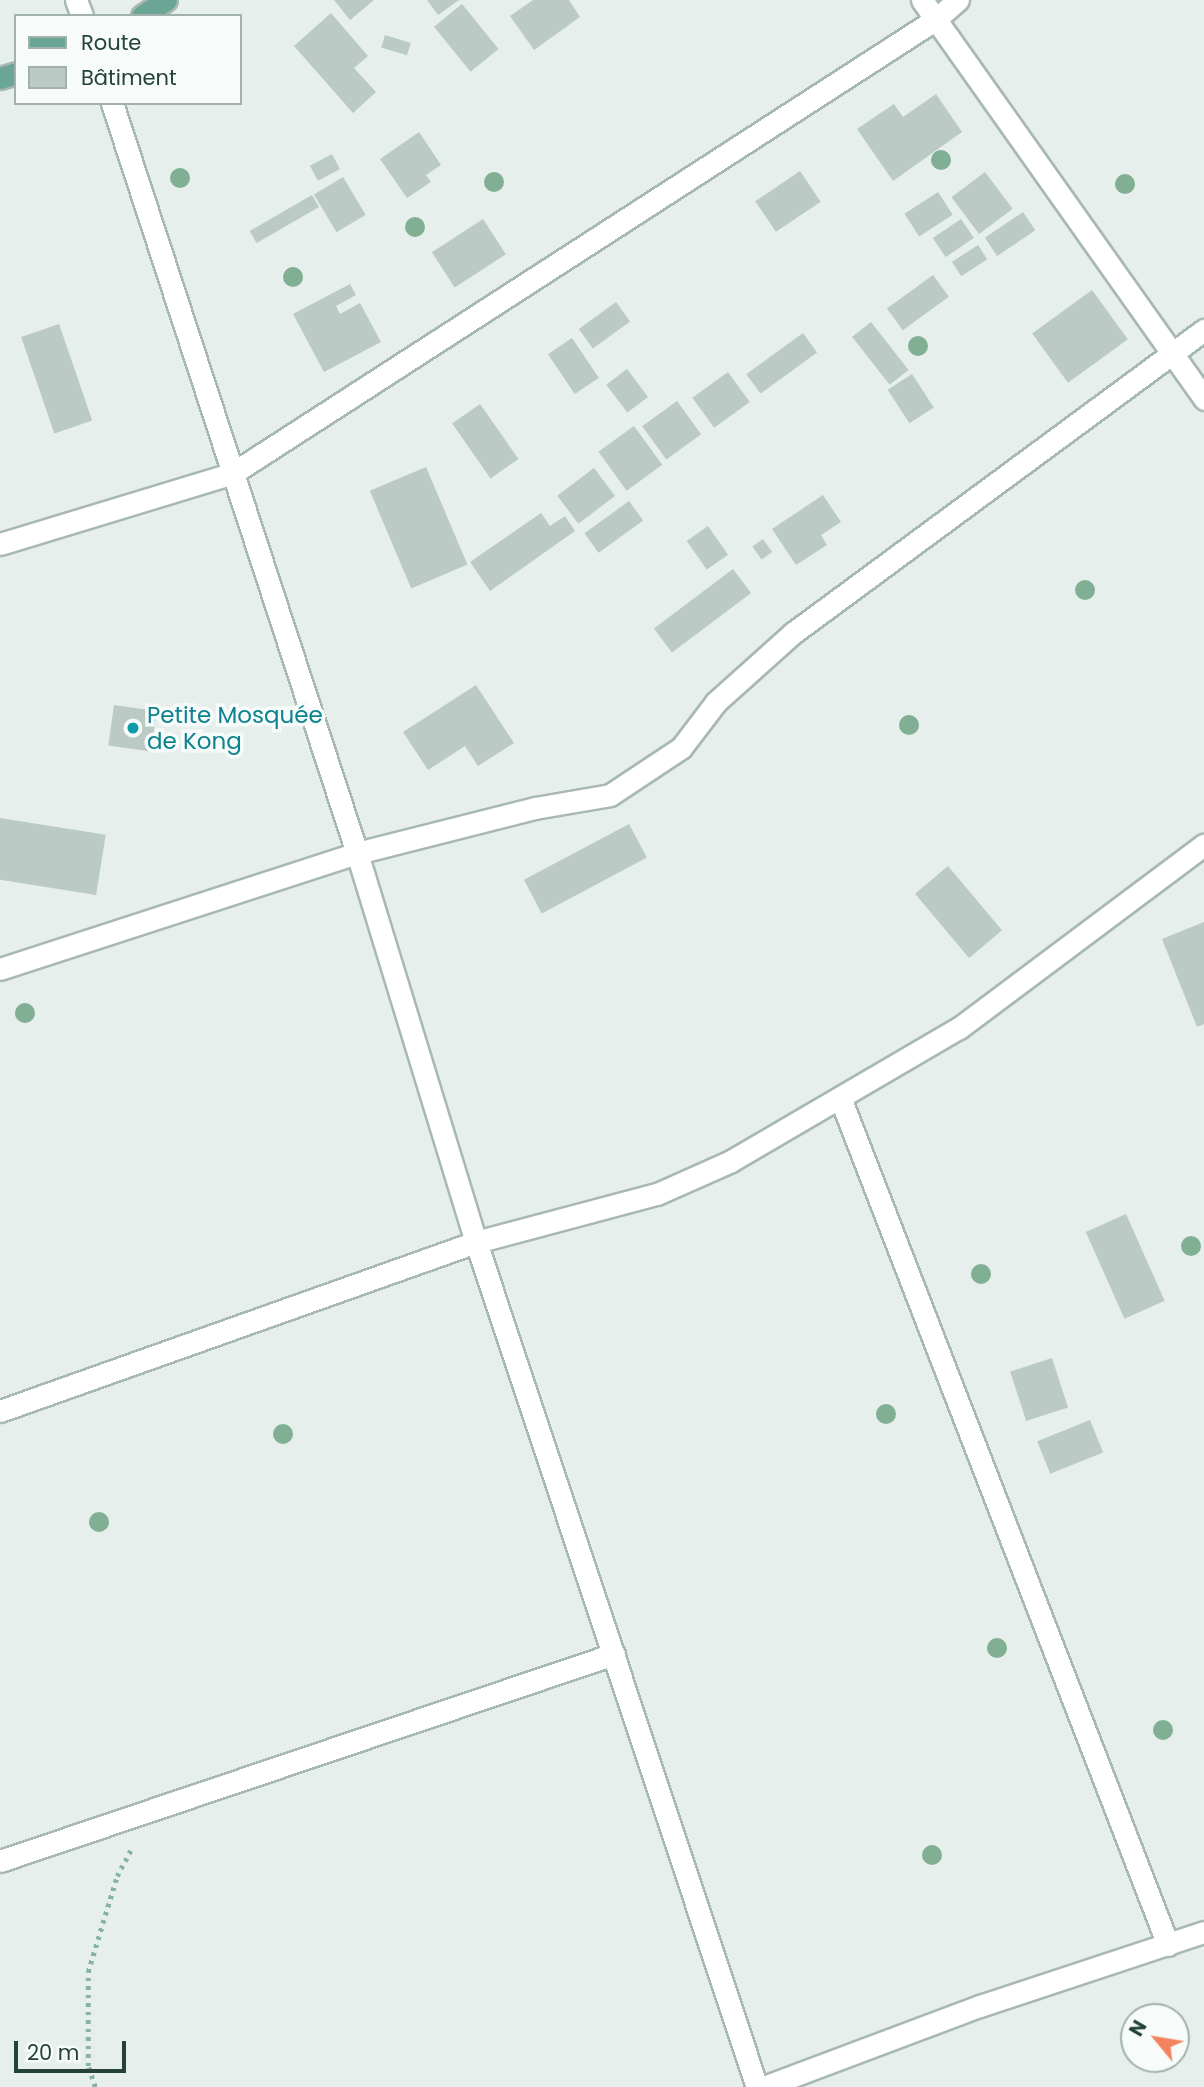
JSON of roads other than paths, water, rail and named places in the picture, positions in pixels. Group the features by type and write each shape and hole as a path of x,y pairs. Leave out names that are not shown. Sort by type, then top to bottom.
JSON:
{"main road":[{"path":"145,14 166,0"}],"street":[{"path":"922,0 1204,399"},
{"path":"0,544 233,473 936,19 958,0"},
{"path":"113,105 356,853 477,1242 757,2087"},
{"path":"0,969 356,853 535,808 610,795 648,773 681,748 716,702 793,634 1204,330"},
{"path":"0,1411 477,1242 657,1194 731,1161 841,1100 959,1028 1204,845"},
{"path":"841,1100 1168,1945"},
{"path":"0,1861 614,1654"},
{"path":"764,2087 980,2006 1204,1932"}],"place":[{"name":"Petite Mosquée de Kong","path":"133,728"}]}
